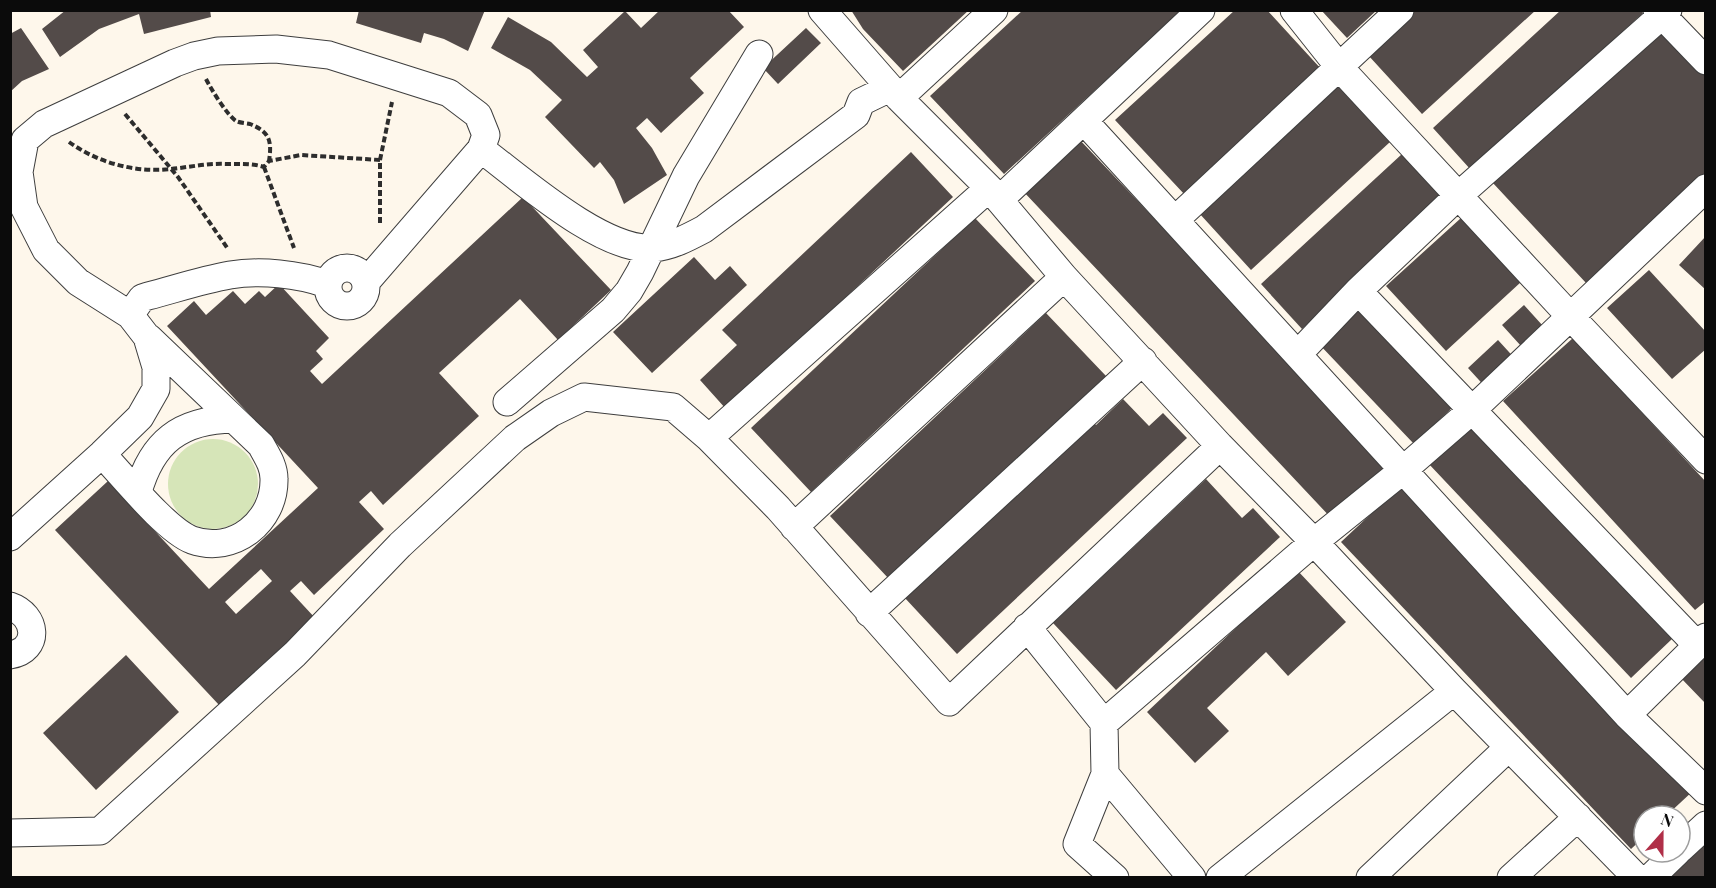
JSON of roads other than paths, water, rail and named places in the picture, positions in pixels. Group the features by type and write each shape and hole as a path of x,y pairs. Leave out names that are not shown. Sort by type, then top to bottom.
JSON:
{"street":[{"path":"822,10 894,93 994,194 1064,277 1220,446 1637,878"},
{"path":"481,149 584,226 626,246 652,248 679,243 704,229 856,114 861,102 894,93 994,10"},
{"path":"710,438 994,194 1084,121 1201,10"},
{"path":"1294,10 1340,68 1706,460"},
{"path":"1175,220 1400,10"},
{"path":"1298,354 1358,291 1459,195 1662,12 1706,61"},
{"path":"102,454 178,532 193,540 210,543 227,542 244,535 258,525 267,511 273,494 274,477 270,460 261,445 147,337 130,315 78,282 46,250 24,207 19,172 25,140 44,124 175,63 218,51 276,49 329,56 449,93 478,115 486,135 481,149 374,272 364,297 359,303 352,306 337,304 316,281 259,273 231,275 148,296 142,298 130,315"},
{"path":"507,402 613,310 629,291 686,176 759,54"},
{"path":"1084,121 1627,715 1706,791"},
{"path":"1104,723 1314,542 1402,471 1471,411 1706,188"},
{"path":"794,528 1064,277"},
{"path":"1358,291 1471,411 1701,641 1627,715"},
{"path":"10,537 140,417 156,389 156,367 147,337"},
{"path":"869,613 1143,361"},
{"path":"10,833 100,831 295,654 400,545 515,438 551,413 584,397 674,407 710,438 778,508 949,702 1220,446"},
{"path":"138,492 144,471 155,452 171,437 189,425 210,419 232,419"},
{"path":"10,606 26,615 31,624 32,633 30,642 23,650 10,655"},
{"path":"1027,627 1104,723 1105,774 1077,844 1115,878"},
{"path":"1220,878 1454,691"},
{"path":"1370,878 1509,747"},
{"path":"1105,774 1192,878"},
{"path":"1511,878 1578,817"},
{"path":"1692,838 1706,825"},
{"path":"1650,878 1665,864"}]}
